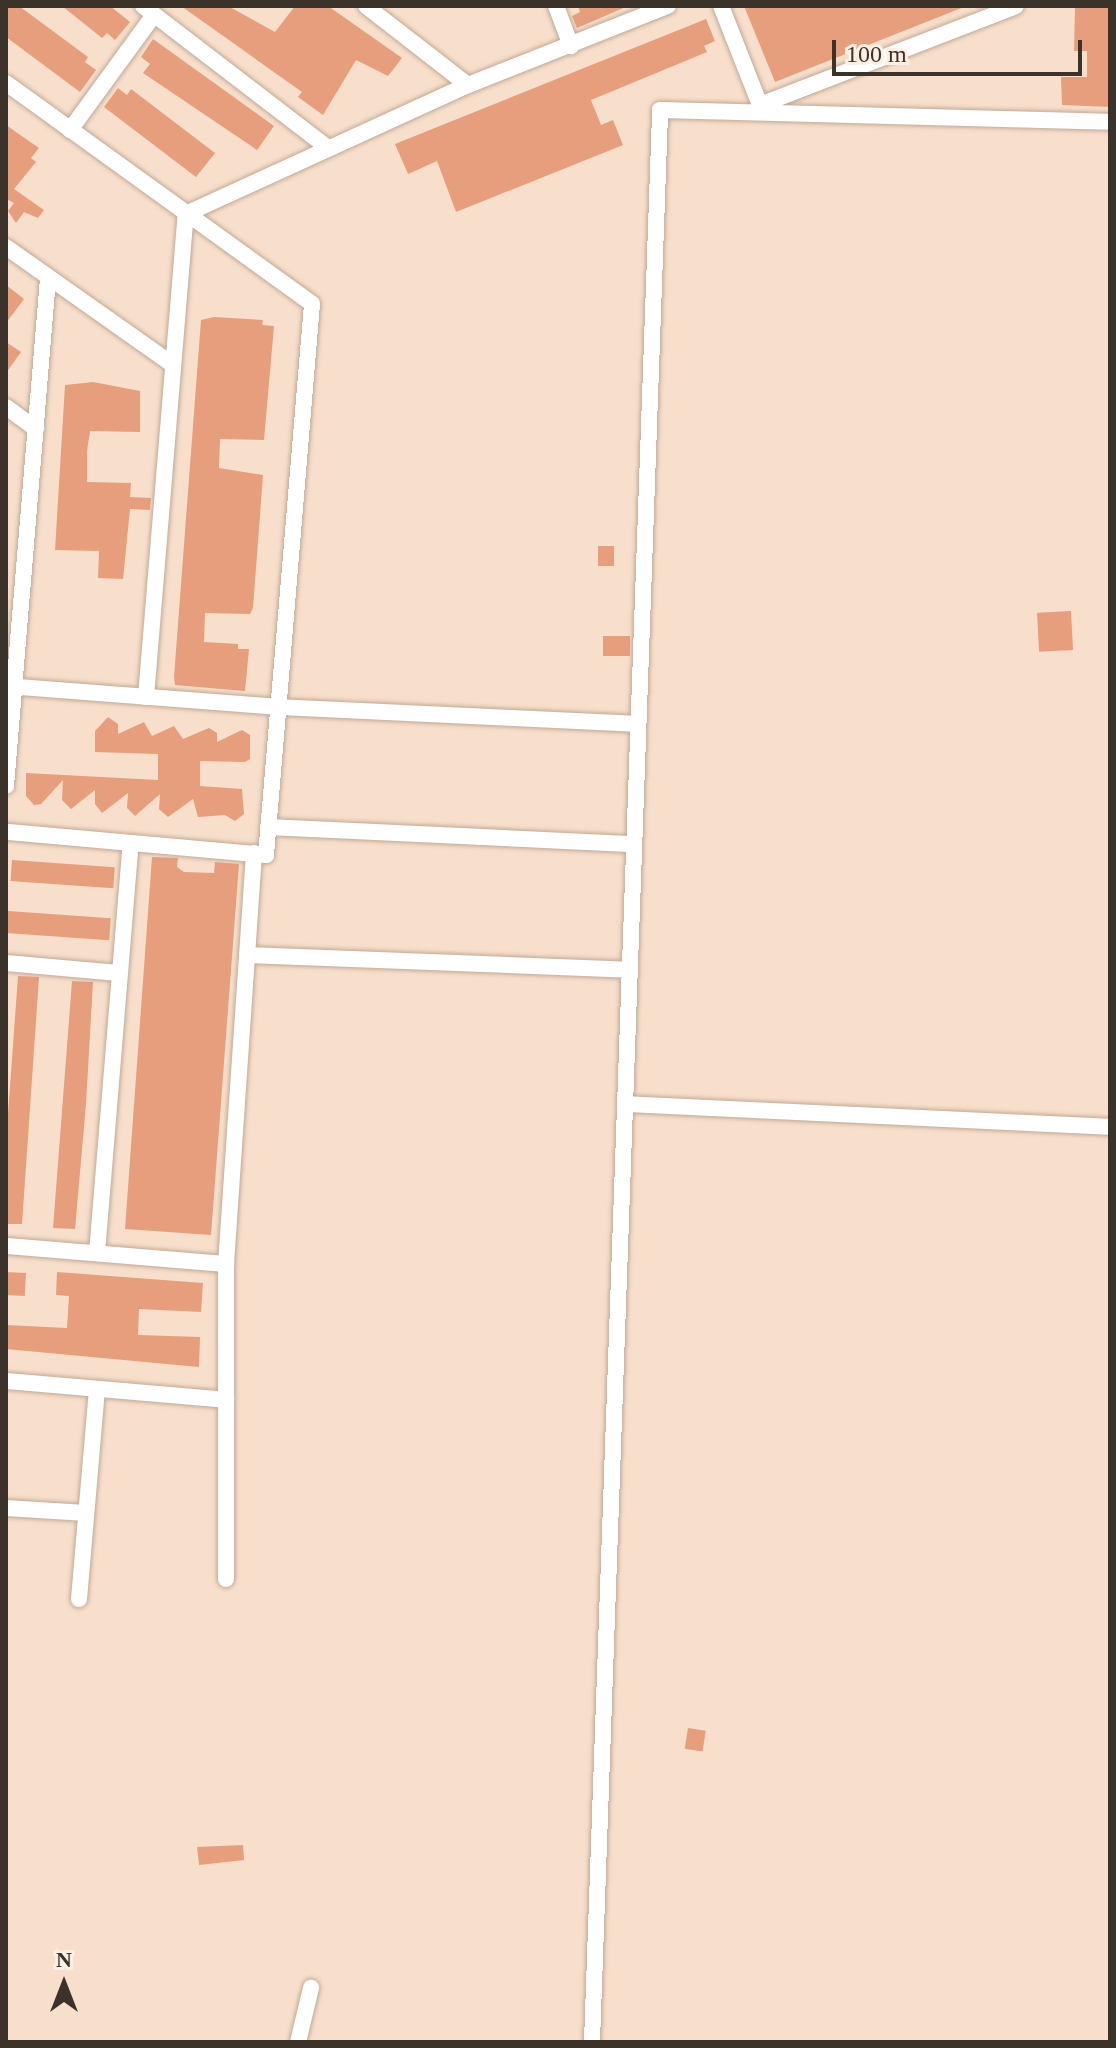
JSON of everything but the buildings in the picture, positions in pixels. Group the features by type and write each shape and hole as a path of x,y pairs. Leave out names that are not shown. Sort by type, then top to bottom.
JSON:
{"street":[{"path":"366,6 468,85"},
{"path":"556,6 571,46"},
{"path":"186,214 468,85 668,6"},
{"path":"721,6 760,105 1016,6"},
{"path":"70,130 148,10 327,147"},
{"path":"6,83 312,304 266,855 6,832"},
{"path":"592,2042 660,110 1110,122"},
{"path":"146,697 186,214"},
{"path":"6,247 173,365"},
{"path":"6,786 10,687 24,565 48,278"},
{"path":"6,407 36,429"},
{"path":"6,563 24,565"},
{"path":"10,687 278,707 638,724"},
{"path":"268,827 634,844"},
{"path":"97,1253 131,843"},
{"path":"226,1579 226,1264 254,853"},
{"path":"247,955 629,970"},
{"path":"6,963 119,973"},
{"path":"625,1104 1110,1127"},
{"path":"6,1246 226,1264"},
{"path":"6,1381 226,1400"},
{"path":"79,1599 97,1390"},
{"path":"6,1508 86,1513"},
{"path":"298,2042 311,1988"}]}
